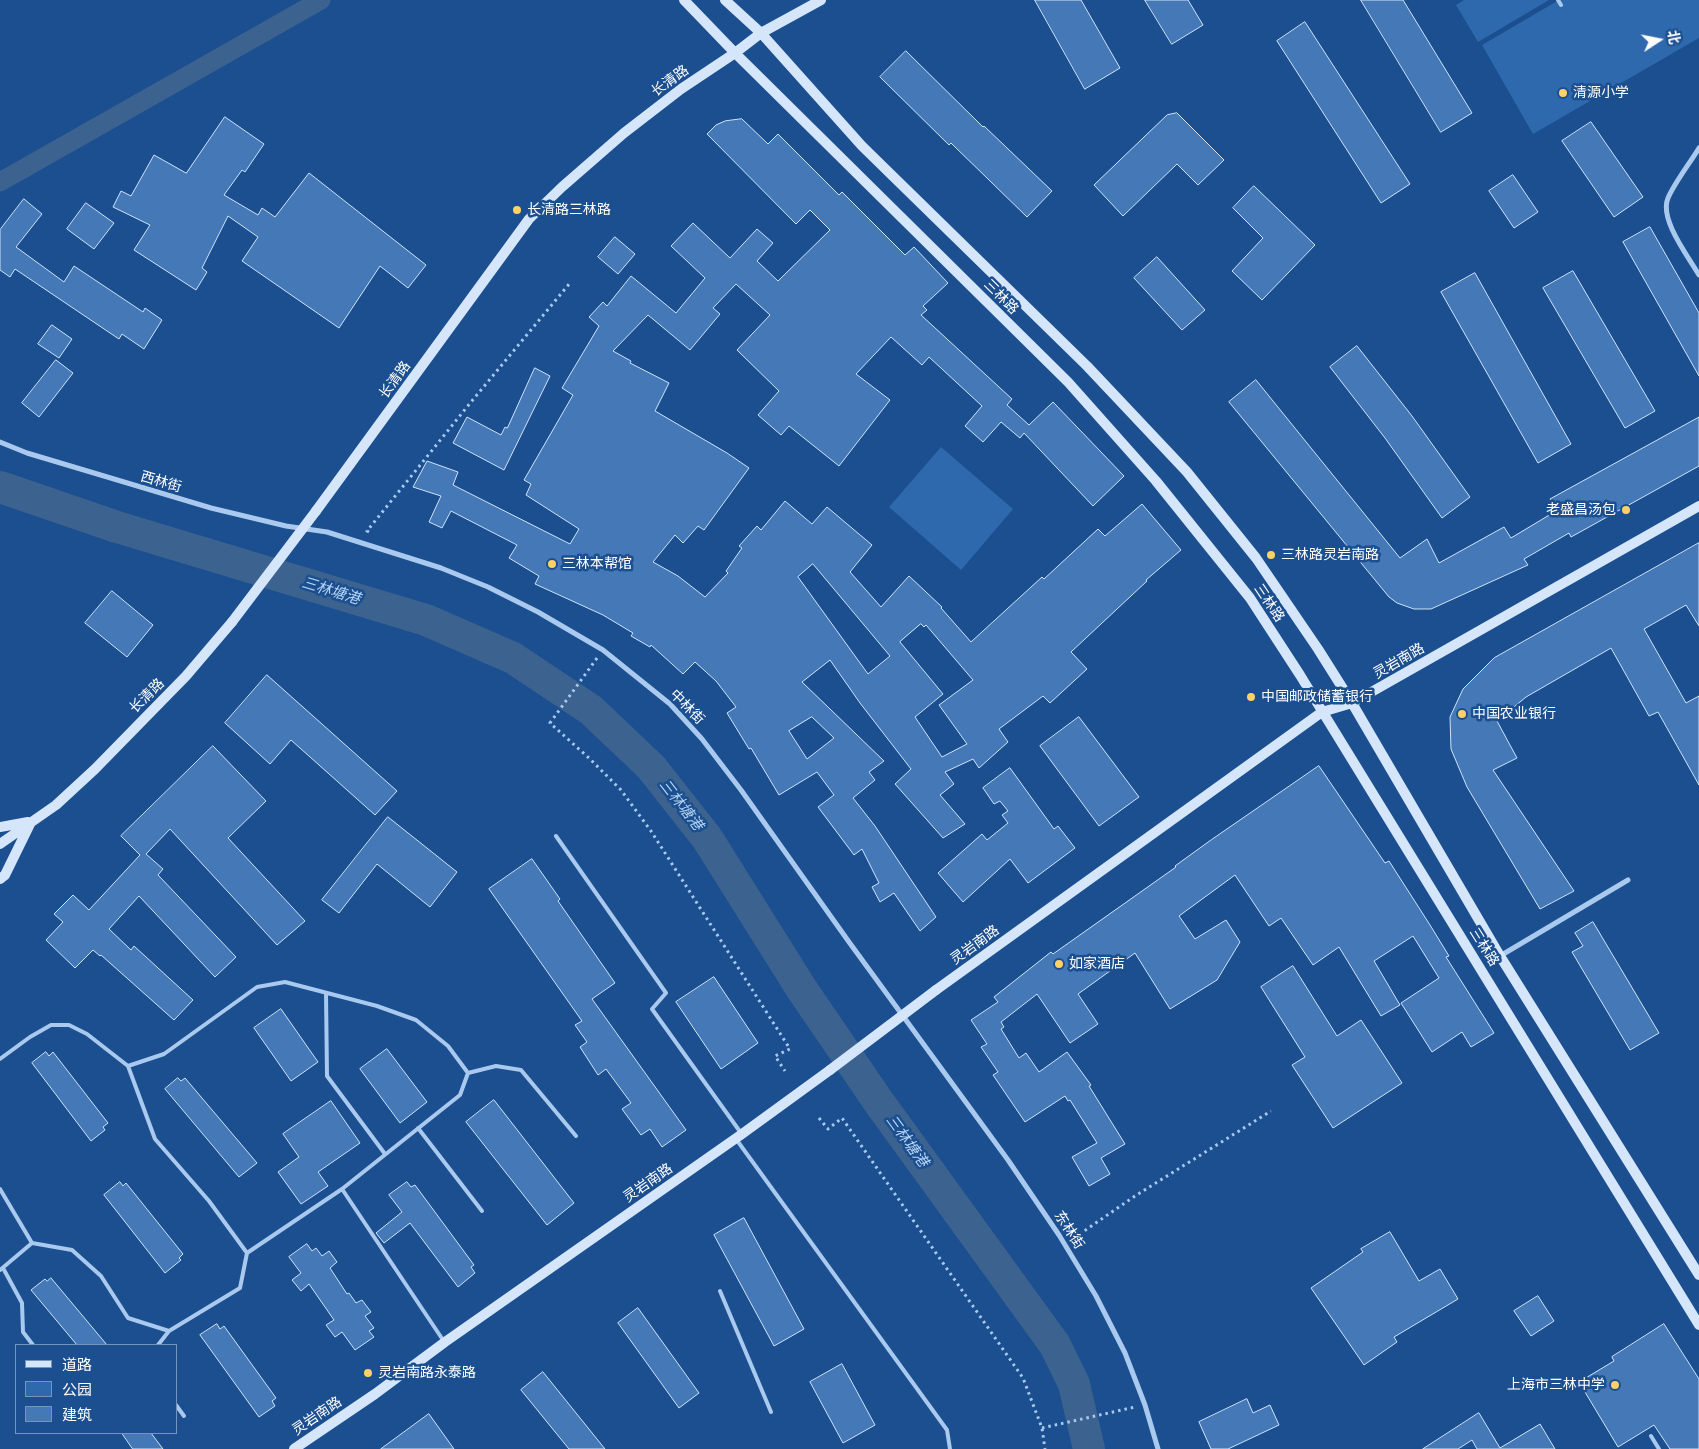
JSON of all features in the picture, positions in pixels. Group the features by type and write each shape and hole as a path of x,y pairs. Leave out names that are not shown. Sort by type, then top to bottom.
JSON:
{"main road":[{"name":"三林路","path":"684,0 1068,382 1156,480 1250,598 1699,1324"},
{"name":"三林路","path":"725,0 760,34 862,146 1087,366 1187,472 1256,558 1318,649 1352,704 1500,956 1699,1275"},
{"name":"长清路","path":"0,844 56,805 95,769 186,676 232,622 316,511 529,220 562,187 681,89 736,53 760,34 821,0"},
{"name":"灵岩南路","path":"294,1449 375,1394 445,1342 739,1136 936,990 1322,712 1352,704 1699,506"},
{"name":"长清路","path":"0,827 31,821"},
{"path":"0,879 5,875 31,821"}],"street":[{"path":"1699,148 1668,199 1666,214 1672,230 1699,275"},
{"name":"西林街","path":"0,442 27,454 211,508 286,526 319,530"},
{"name":"中林街","path":"319,530 434,566 488,588 538,612 603,650 670,704 702,739 742,790 923,1044"},
{"path":"1500,956 1628,880"},
{"name":"东林街","path":"923,1044 1008,1160 1065,1244 1096,1296 1125,1353 1145,1405 1158,1449"}],"lane":[{"path":"1558,0 1560,5"},
{"path":"556,836 666,993 652,1009 739,1136 947,1430 950,1449"},
{"path":"128,1066 164,1054 257,987 285,982 378,1006 416,1020 448,1046 468,1072"},
{"path":"326,993 328,1076 385,1154"},
{"path":"0,1059 30,1037 51,1025 69,1025 87,1034 128,1066 155,1139 209,1201 247,1253"},
{"path":"468,1072 496,1066 521,1070 576,1136"},
{"path":"159,1344 169,1331 240,1288 247,1253 342,1189 460,1095 468,1072"},
{"path":"418,1128 482,1211"},
{"path":"0,1189 32,1243 72,1250 102,1276 128,1318 169,1331"},
{"path":"342,1189 445,1342"},
{"path":"32,1243 2,1269 22,1303 23,1332 32,1344"},
{"path":"720,1291 771,1412"},
{"path":"178,1408 184,1416"},
{"path":"1651,1436 1659,1449"}],"path":[{"path":"374,535 367,531 477,394 570,283"},
{"path":"603,650 550,723 590,758 621,790 651,831 790,1048 775,1056 785,1071"},
{"path":"1065,1244 1135,1196 1271,1111"},
{"path":"819,1118 828,1129 842,1118 1023,1378 1042,1428 1045,1449"},
{"path":"1042,1428 1145,1405"}],"green space":[{"path":"1464,0 1549,0 1478,42 1456,5"},
{"name":"清源小学","path":"1559,0 1699,0 1699,38 1533,134 1482,45"},
{"path":"941,447 1013,509 961,570 889,507"}],"building":[{"path":"1035,0 1081,0 1120,68 1085,89"},
{"path":"1145,0 1188,0 1203,25 1172,44"},
{"path":"1361,0 1403,0 1472,113 1441,132"},
{"path":"1305,22 1410,184 1381,203 1277,41"},
{"path":"906,51 983,127 1052,191 1027,217 951,143 949,145 880,77"},
{"path":"1177,113 1224,160 1198,185 1177,164 1123,216 1094,185 1167,115"},
{"path":"225,117 264,144 245,172 242,170 224,195 258,215 262,208 275,217 309,173 426,265 408,288 380,266 339,328 242,261 258,237 228,216 202,268 207,272 196,290 134,250 150,225 113,207 121,191 131,196 154,155 186,173"},
{"path":"742,119 768,144 778,134 839,195 842,192 905,255 914,247 948,283 923,306 927,310 921,315 1012,399 1007,405 1029,425 1053,402 1124,476 1093,506 1024,433 1020,438 1001,422 983,442 965,426 982,406 929,357 922,365 891,337 856,374 890,400 839,466 789,426 781,435 758,415 779,391 737,350 770,315 736,284 713,308 720,314 690,350 648,315 613,351 631,361 630,363 669,383 655,411 749,468 704,530 698,526 683,543 675,535 653,562 678,576 705,597 728,573 726,571 742,548 739,546 757,526 761,530 785,501 812,524 827,507 872,545 850,572 881,607 909,576 942,607 971,642 1098,529 1105,536 1142,504 1181,550 1146,580 1071,652 1087,669 1050,703 1043,696 999,729 1008,742 979,768 973,759 945,772 954,784 940,795 965,824 943,838 895,784 911,769 860,703 830,660 802,682 884,761 869,772 875,780 853,798 875,826 936,917 920,931 894,893 880,902 872,887 879,883 862,849 854,855 818,807 834,795 817,772 779,795 751,748 749,749 727,713 736,707 716,681 695,662 683,674 651,645 650,647 631,636 633,633 603,615 535,584 539,576 509,558 517,545 451,511 442,528 429,522 441,496 413,487 427,461 458,472 453,485 570,544 579,529 526,495 531,484 524,480 573,395 562,388 599,326 589,317 603,302 607,306 631,276 676,313 705,278 671,246 693,223 730,258 757,229 773,243 757,261 778,281 830,230 810,210 796,224 707,134 716,125 725,121","holes":["813,564 890,656 868,674 798,577","921,624 924,627 926,625 973,680 939,705 967,744 942,757 915,717 943,694 900,642","812,717 834,738 807,759 789,731"]},
{"path":"1591,122 1643,197 1614,217 1562,141"},
{"path":"1513,175 1538,212 1514,228 1489,191"},
{"path":"1254,186 1315,245 1262,300 1232,271 1263,238 1233,208"},
{"path":"24,199 42,214 16,247 64,282 74,266 143,312 145,308 162,320 144,349 122,334 119,339 15,269 10,277 0,270 0,230"},
{"path":"86,203 114,223 94,249 67,229"},
{"path":"1650,227 1699,313 1699,376 1623,242"},
{"path":"615,237 635,254 618,274 598,257"},
{"path":"1157,257 1205,310 1182,330 1134,278"},
{"path":"1573,271 1655,411 1625,428 1543,288"},
{"path":"1475,273 1571,444 1538,463 1441,292"},
{"path":"52,325 72,339 59,358 38,344"},
{"path":"1357,346 1412,416 1470,497 1442,518 1385,438 1330,367"},
{"path":"56,360 73,373 39,417 22,403"},
{"path":"535,368 550,376 504,470 453,443 467,417 501,435 505,427 507,428"},
{"path":"1256,380 1400,558 1427,539 1439,563 1504,527 1511,538 1556,511 1550,499 1699,417 1699,466 1571,537 1569,533 1524,559 1528,565 1431,609 1414,609 1397,603 1389,597 1229,402"},
{"path":"1699,543 1699,626 1686,605 1644,629 1686,703 1699,696 1699,785 1658,712 1649,716 1611,648 1526,697 1497,721 1517,758 1493,770 1574,891 1540,909 1467,787 1451,749 1450,717 1463,689 1494,658"},
{"path":"112,591 153,625 127,657 85,623"},
{"path":"267,675 397,791 375,815 291,740 270,764 225,723"},
{"path":"1079,717 1139,797 1099,826 1040,746"},
{"path":"213,746 266,801 228,838 305,921 277,945 170,829 146,854 163,869 158,875 236,957 215,977 139,896 109,929 131,950 134,946 193,1000 174,1020 93,950 75,968 46,940 63,922 54,914 73,895 89,910 140,855 121,836"},
{"path":"1319,766 1385,863 1389,861 1449,956 1446,957 1494,1033 1471,1047 1462,1032 1432,1052 1401,1003 1439,978 1413,936 1374,961 1400,1005 1381,1016 1339,947 1313,965 1281,918 1269,926 1235,875 1179,916 1195,939 1226,920 1240,942 1217,980 1170,1009 1135,953 1078,994 1098,1024 1070,1043 1037,994 1001,1022 1004,1027 1001,1029 1019,1058 1026,1053 1039,1072 1067,1052 1091,1085 1089,1086 1125,1144 1101,1158 1110,1174 1089,1186 1072,1157 1097,1143 1070,1100 1068,1101 1065,1096 1025,1122 993,1075 998,1072 981,1047 987,1044 971,1020 998,1002 994,997 1051,952 1053,954 1211,840"},
{"path":"1010,768 1054,829 1058,826 1075,848 1028,883 1010,859 963,902 938,873 982,834 987,840 1008,823 1002,815 1008,811 1000,801 994,804 983,788"},
{"path":"388,817 457,872 430,907 377,864 339,913 322,900"},
{"path":"532,859 560,899 558,901 615,983 592,999 686,1130 662,1147 650,1129 641,1135 622,1109 631,1103 606,1069 598,1075 580,1047 587,1042 575,1025 582,1021 489,889"},
{"path":"1593,922 1659,1033 1630,1050 1572,952 1583,946 1575,933"},
{"path":"1293,966 1337,1036 1361,1020 1402,1083 1333,1128 1292,1065 1305,1057 1261,987"},
{"path":"714,977 758,1043 721,1069 676,1002"},
{"path":"281,1009 318,1062 291,1081 254,1028"},
{"path":"387,1049 427,1102 400,1123 360,1069"},
{"path":"46,1052 49,1056 53,1052 108,1123 103,1127 105,1130 91,1141 32,1063"},
{"path":"178,1078 181,1081 185,1078 257,1163 239,1177 165,1089"},
{"path":"494,1100 574,1203 547,1225 466,1122"},
{"path":"331,1101 360,1143 318,1172 328,1186 301,1204 278,1172 299,1157 283,1134"},
{"path":"120,1182 123,1186 126,1183 183,1254 179,1258 181,1260 165,1273 104,1195"},
{"path":"407,1182 411,1187 415,1185 474,1265 471,1267 475,1273 458,1287 410,1223 384,1243 376,1233 402,1212 389,1195"},
{"path":"744,1218 804,1329 774,1346 714,1235"},
{"path":"1390,1232 1419,1281 1440,1269 1458,1299 1394,1337 1397,1342 1364,1365 1311,1288 1363,1252 1361,1249"},
{"path":"307,1244 312,1251 316,1248 322,1256 329,1251 337,1262 330,1268 347,1294 349,1293 356,1303 362,1300 371,1312 365,1316 374,1328 369,1331 374,1337 355,1350 342,1332 335,1337 326,1325 334,1320 309,1284 301,1291 292,1280 301,1273 289,1257"},
{"path":"51,1278 106,1344 76,1344 31,1290 45,1279 47,1281"},
{"path":"1538,1296 1554,1321 1531,1336 1514,1311"},
{"path":"638,1308 699,1393 679,1408 618,1323"},
{"path":"217,1324 220,1329 224,1326 276,1398 272,1401 275,1406 259,1417 200,1335"},
{"path":"1664,1324 1699,1379 1699,1449 1670,1449 1654,1425 1618,1447 1579,1382 1614,1361 1612,1357"},
{"path":"842,1364 875,1425 843,1443 810,1382"},
{"path":"543,1372 605,1449 569,1449 521,1390"},
{"path":"1247,1399 1253,1413 1270,1405 1279,1425 1228,1449 1211,1449 1199,1422"},
{"path":"1479,1413 1500,1448 1540,1424 1555,1449 1477,1449 1472,1440 1458,1449 1423,1449"},
{"path":"429,1414 454,1449 381,1449"},
{"path":"123,1434 152,1434 163,1449 133,1449"}],"waterway":[{"path":"0,182 321,0"},
{"name":"三林塘港","path":"0,487 117,527 426,620 513,658 591,710 651,767 707,838 801,988 878,1101 1055,1345 1074,1384 1089,1449"}],"place":[{"name":"清源小学","path":"1563,93"},
{"name":"长清路三林路","path":"517,210"},
{"name":"老盛昌汤包","path":"1626,510"},
{"name":"三林路灵岩南路","path":"1271,555"},
{"name":"三林本帮馆","path":"552,564"},
{"name":"中国邮政储蓄银行","path":"1251,697"},
{"name":"中国农业银行","path":"1462,714"},
{"name":"如家酒店","path":"1059,964"},
{"name":"灵岩南路永泰路","path":"368,1373"},
{"name":"上海市三林中学","path":"1615,1385"}]}
